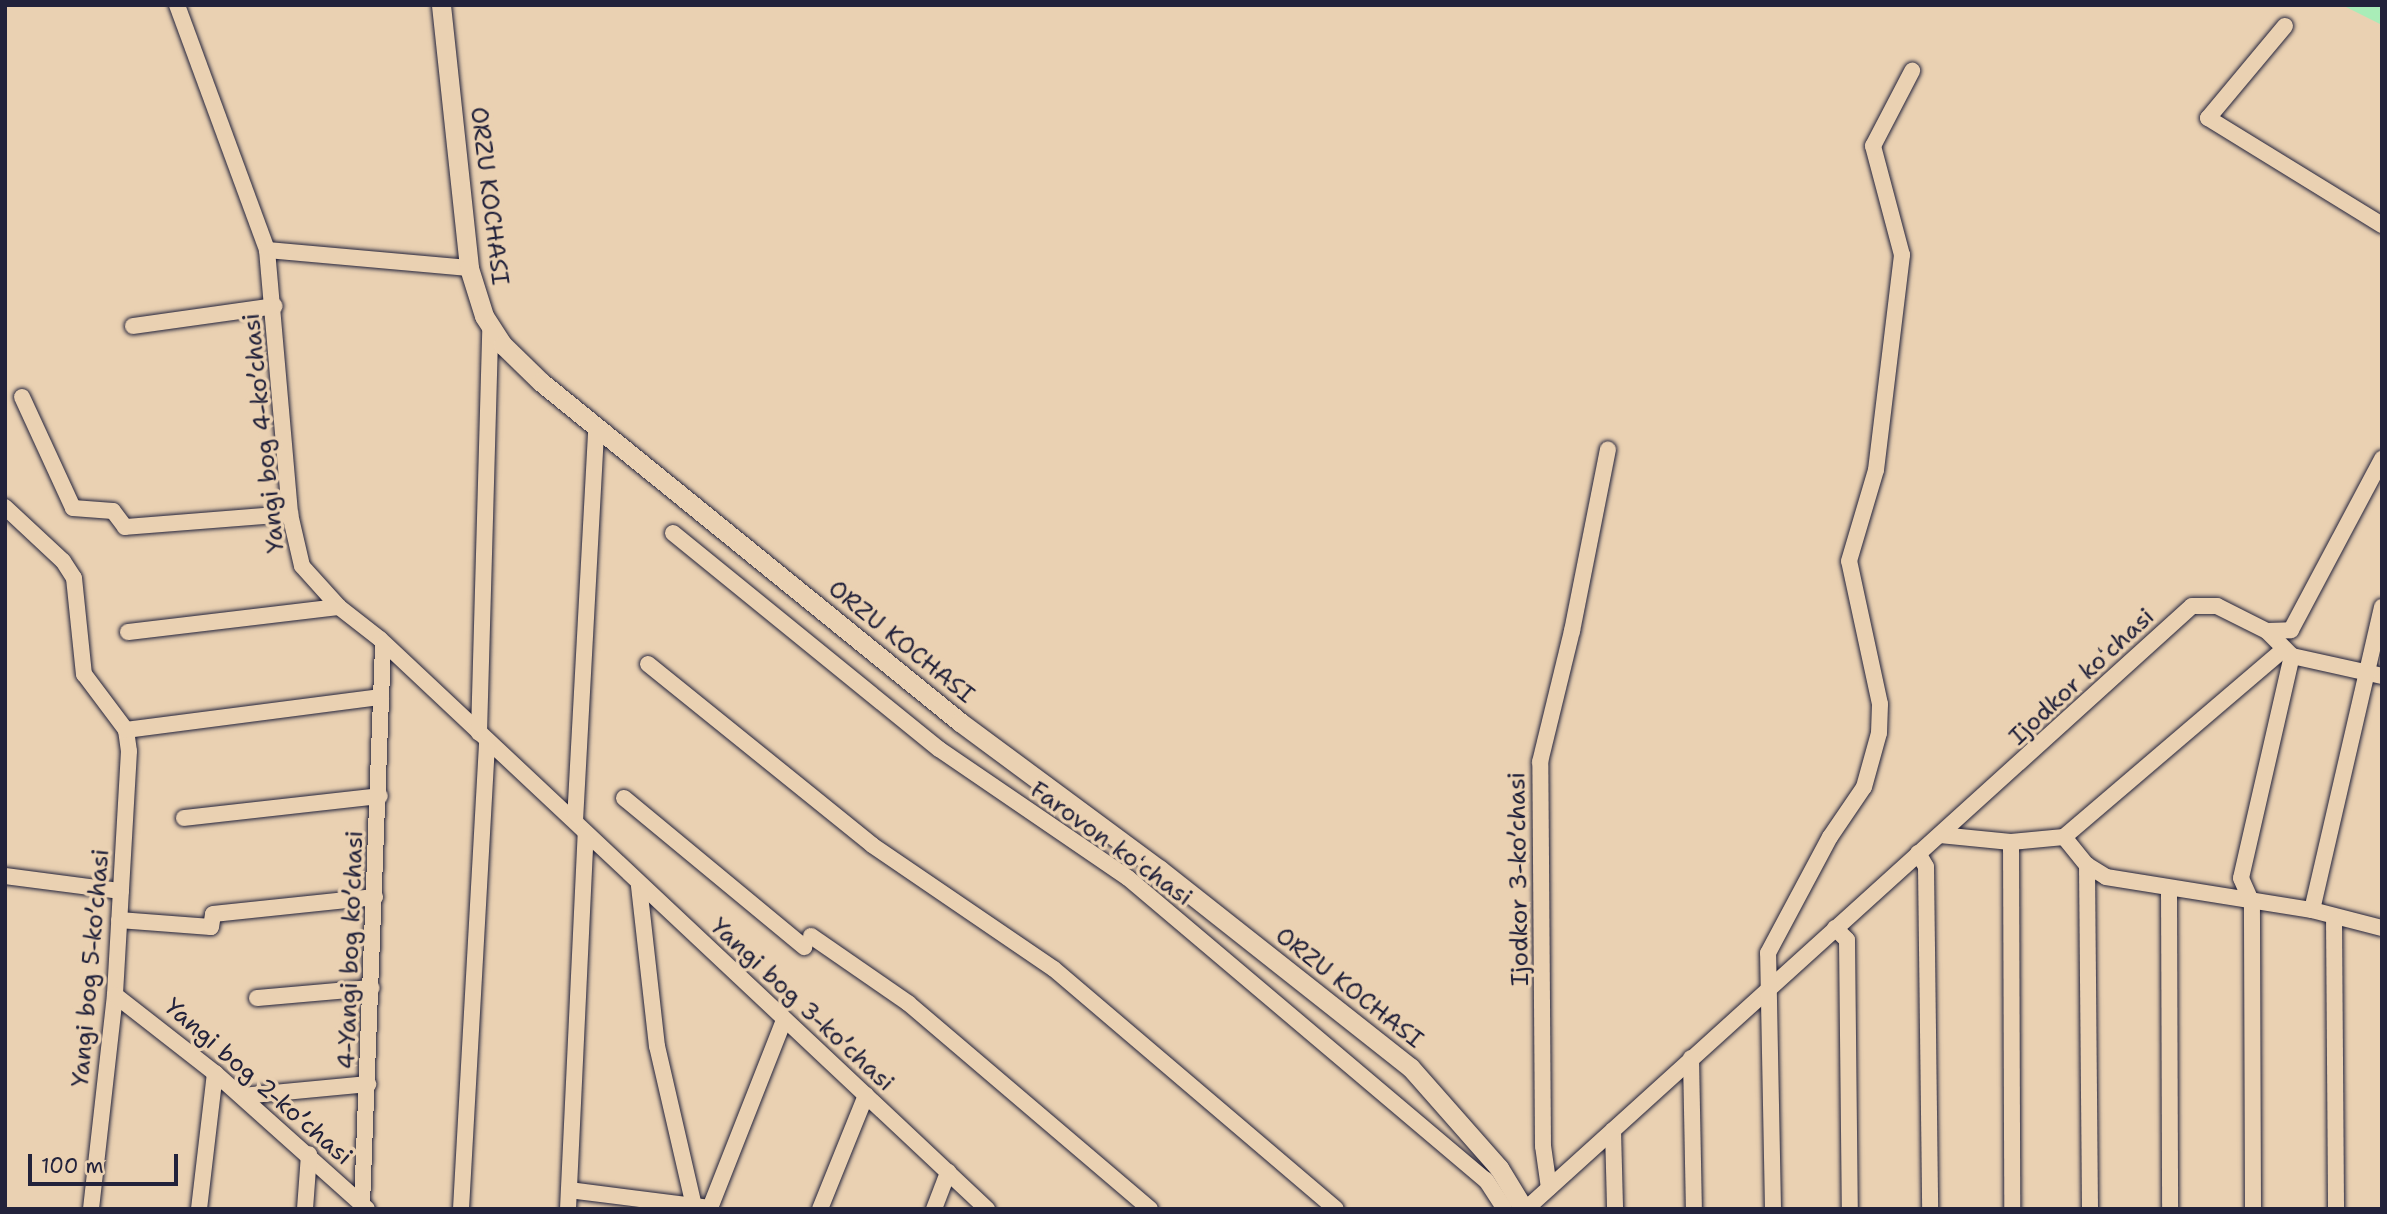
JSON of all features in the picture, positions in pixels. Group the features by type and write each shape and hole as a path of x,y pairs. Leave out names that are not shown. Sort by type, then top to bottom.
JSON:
{"main road":[{"name":"ORZU KOCHASI","path":"442,5 469,268 490,329 534,376 960,722 1159,869 1410,1067 1499,1168 1525,1209"}],"street":[{"name":"Yangi bog 4-koʼchasi","path":"177,5 267,250 275,306 290,514 298,559 339,607 581,827"},
{"path":"2285,26 2208,118 2382,225"},
{"path":"1773,1209 1768,953 1829,837 1864,787 1879,733 1880,704 1849,561 1877,470 1902,255 1873,146 1912,71"},
{"path":"267,250 469,268"},
{"path":"132,326 275,306"},
{"path":"461,1209 483,737 490,329"},
{"path":"22,397 72,508 113,511 125,527 290,514"},
{"path":"568,1209 596,427"},
{"name":"Ijodkor 3-koʼchasi","path":"1549,1188 1543,1146 1540,762 1572,631 1608,450"},
{"path":"2267,631 2291,630 2298,621 2382,459"},
{"path":"5,507 63,561 74,578 84,674 126,730 381,697"},
{"name":"Farovon koʻchasi","path":"673,533 939,749 1128,878 1486,1180 1505,1209"},
{"name":"Ijodkor koʻchasi","path":"1525,1209 2192,606 2217,606 2267,631 2288,653"},
{"path":"128,632 339,607"},
{"path":"2312,910 2375,674 2382,607"},
{"name":"4-Yangi bog koʼchasi","path":"365,1207 383,645"},
{"path":"2288,653 2375,674"},
{"path":"1940,835 2011,842 2064,837 2288,653"},
{"path":"2253,1209 2252,903 2241,878 2288,653"},
{"path":"648,664 872,845 1054,969 1336,1209"},
{"name":"Yangi bog 5-koʼchasi","path":"91,1209 115,995 129,751 126,730"},
{"path":"184,818 380,796"},
{"path":"624,798 808,941 908,1003 1150,1209"},
{"name":"Yangi bog 3-koʼchasi","path":"581,827 639,886 987,1209"},
{"path":"2064,837 2087,865 2106,877 2169,890 2312,910 2382,928"},
{"path":"2011,842 2012,1209"},
{"path":"1918,853 1926,867 1930,1209"},
{"path":"2087,865 2090,1209"},
{"path":"5,876 121,891"},
{"path":"639,886 657,1046 694,1206"},
{"path":"2169,890 2170,1209"},
{"path":"119,920 211,927 213,914 375,897"},
{"path":"2334,917 2336,1209"},
{"path":"1835,928 1847,940 1850,1209"},
{"path":"257,998 372,988"},
{"name":"Yangi bog 2-koʼchasi","path":"115,995 215,1073 309,1154 365,1207"},
{"path":"569,1190 694,1206 713,1205 784,1020"},
{"path":"1691,1058 1694,1209"},
{"path":"200,1209 215,1073"},
{"path":"242,1096 368,1084"},
{"path":"820,1209 866,1096"},
{"path":"1613,1130 1615,1209"},
{"path":"305,1209 309,1154"},
{"path":"933,1209 948,1172"}],"green space":[{"path":"2342,5 2382,5 2382,25"}]}
